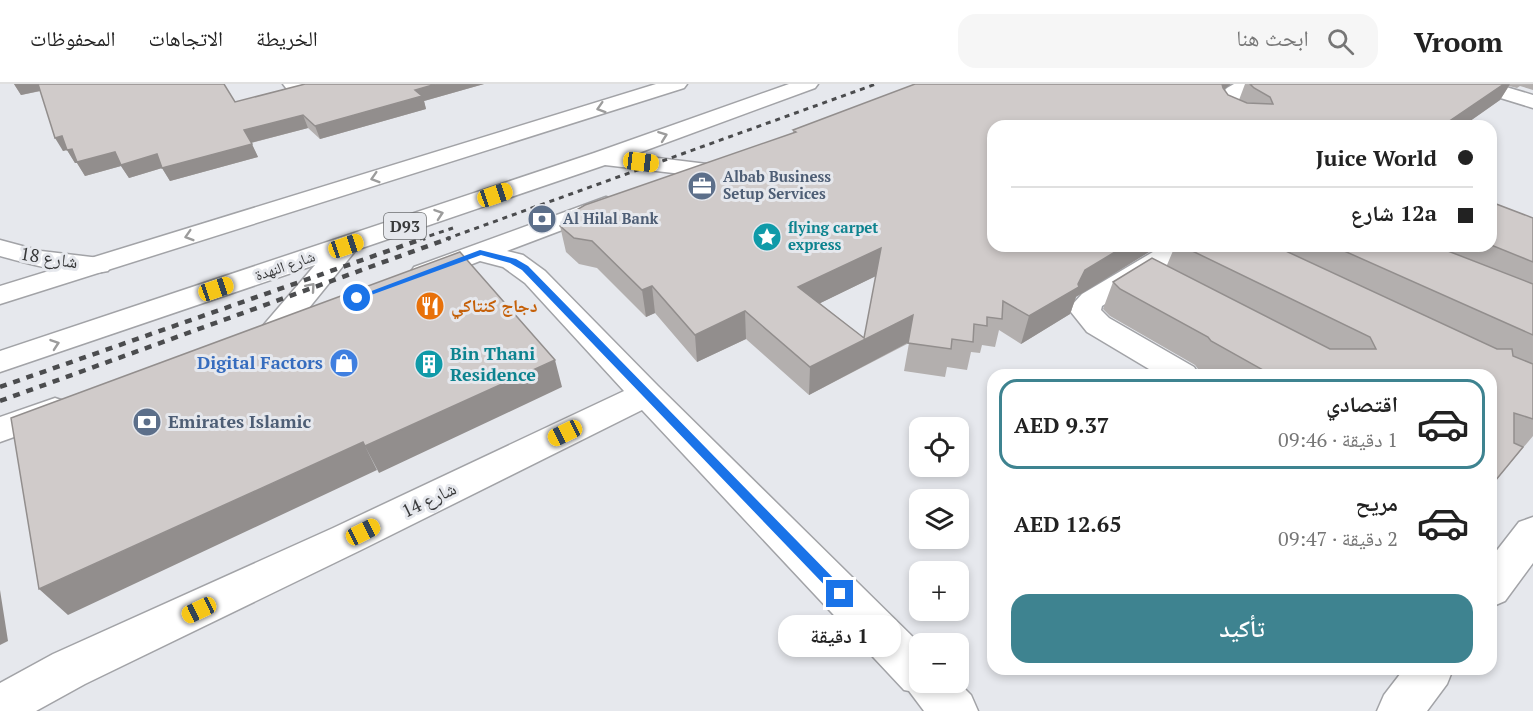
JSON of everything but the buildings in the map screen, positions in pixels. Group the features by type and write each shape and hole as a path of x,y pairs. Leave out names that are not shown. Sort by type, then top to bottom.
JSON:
{"street":[{"path":"0,295 677,84"},
{"name":"شارع النهدة","path":"0,362 602,158 808,84"},
{"path":"1475,84 1533,102"},
{"path":"1224,120 1212,110 1211,103 1214,98 1242,88"},
{"path":"1239,120 1229,115 1223,108 1223,102 1242,88"},
{"path":"405,280 709,166 602,158"},
{"path":"329,308 265,332 346,246"},
{"name":"شارع 18","path":"0,248 40,259 98,265"},
{"path":"480,252 513,261 525,268 909,664"},
{"path":"1172,252 1092,300 1087,305 1086,312 1098,325 1173,369"},
{"path":"1142,271 1173,287"},
{"name":"شارع 14","path":"0,708 60,674 646,394"},
{"path":"0,430 81,400"},
{"path":"1497,581 1533,532"},
{"name":"شارع 14","path":"29,711 114,650"},
{"path":"1400,711 1427,675"},
{"path":"938,693 955,711"}],"railway":[{"path":"446,239 876,84"},
{"path":"420,239 453,228"},
{"path":"0,387 425,238"},
{"path":"0,401 450,238"}],"place":[{"name":"Albab Business Setup Services","path":"702,186"},
{"name":"Al Hilal Bank","path":"542,219"},
{"name":"flying carpet express","path":"767,237"},
{"name":"دجاج كنتاكي","path":"430,306"},
{"name":"Digital Factors","path":"344,363"},
{"name":"Bin Thani Residence","path":"429,364"},
{"name":"Emirates Islamic","path":"147,422"}],"route":[{"path":"357,298 480,252 513,261 525,268 840,594"}]}
